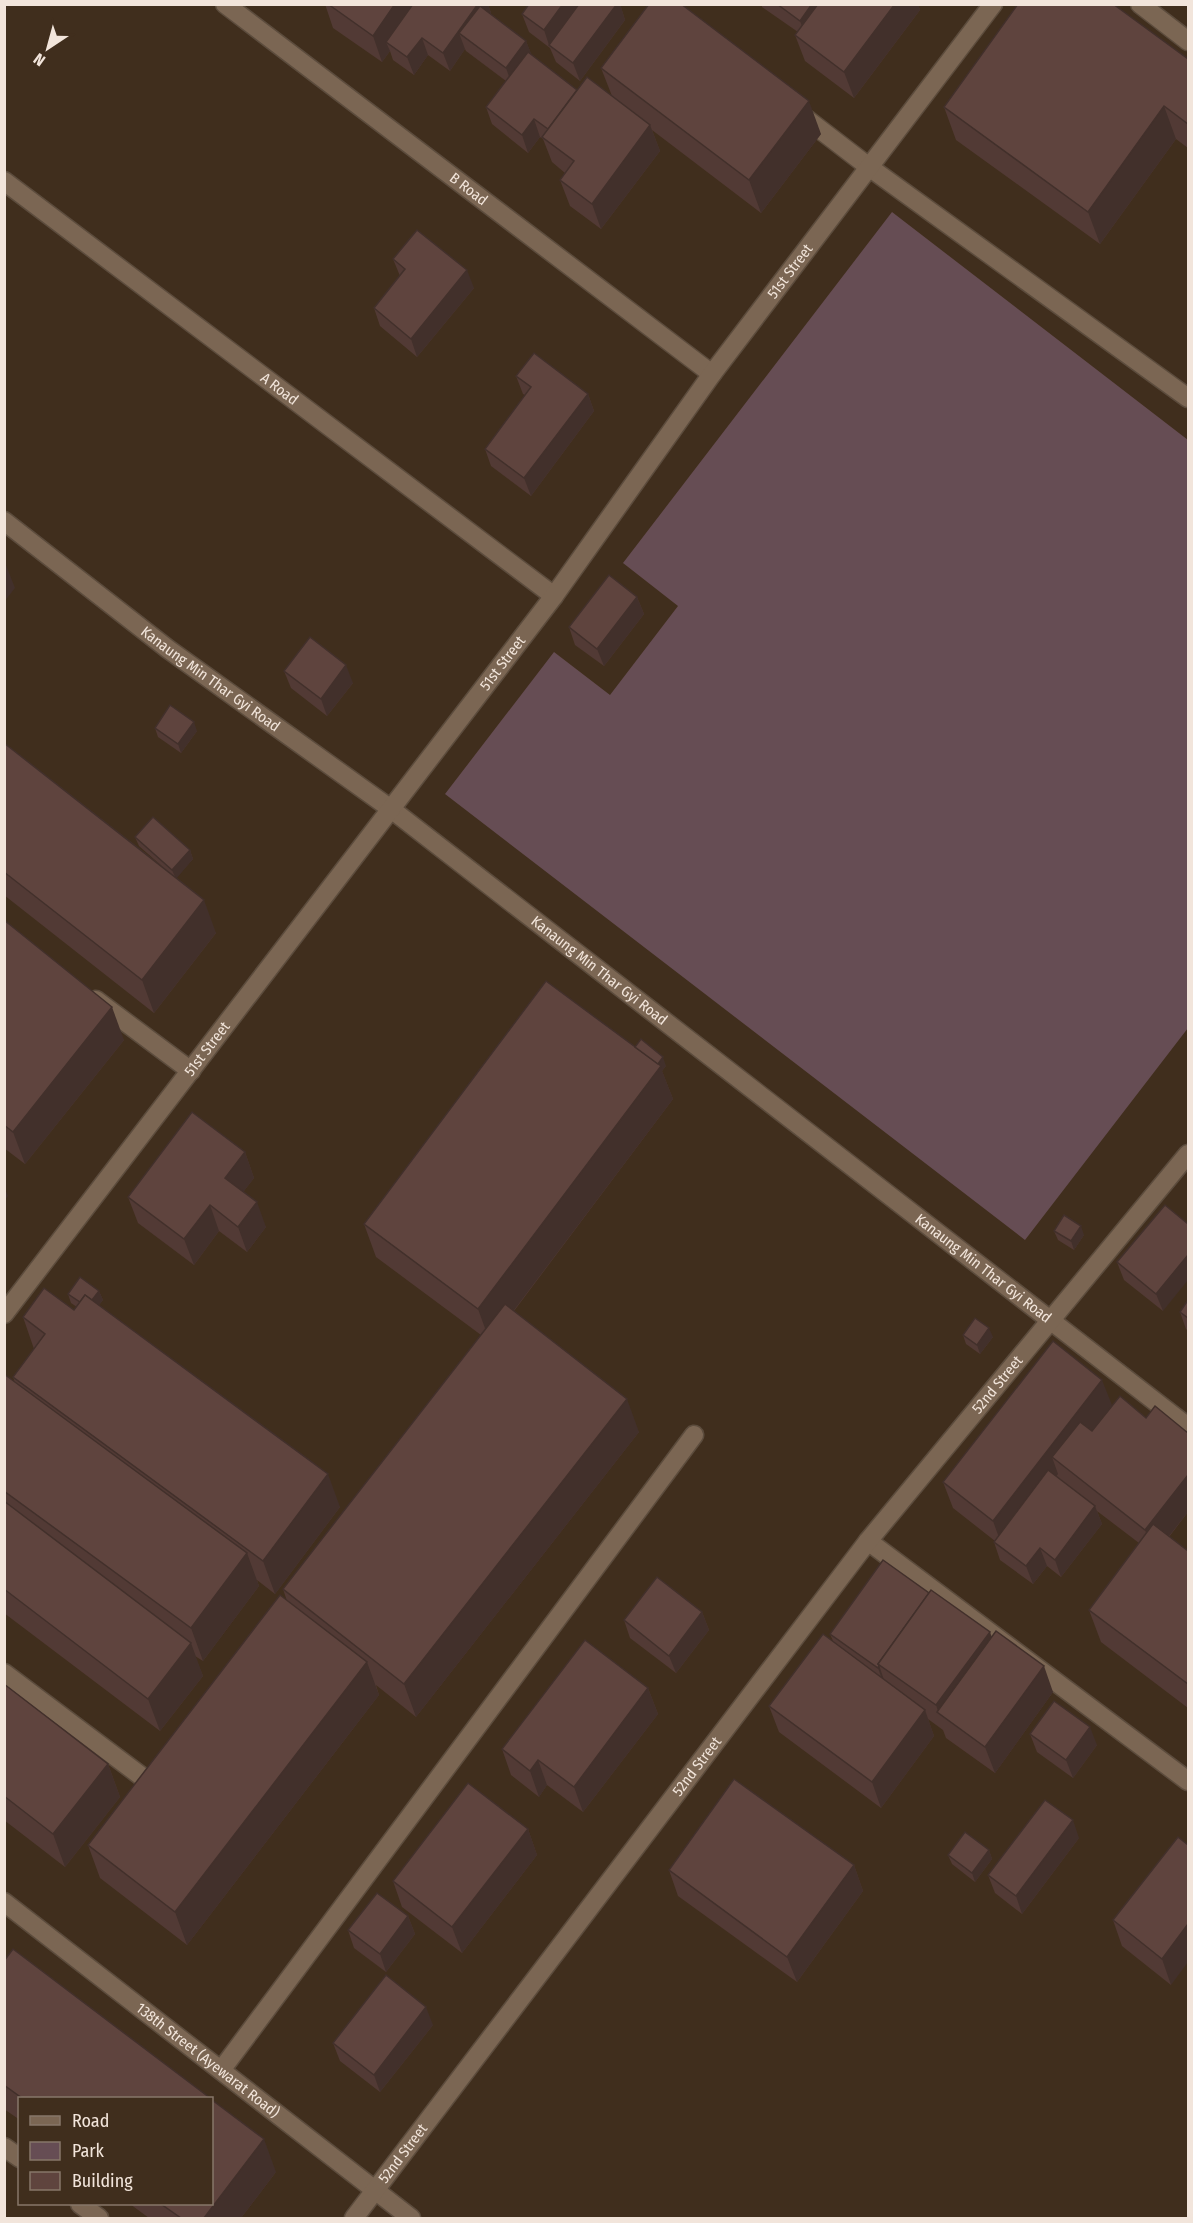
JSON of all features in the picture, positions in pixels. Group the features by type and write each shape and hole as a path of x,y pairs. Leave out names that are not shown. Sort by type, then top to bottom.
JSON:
{"street":[{"name":"B Road","path":"225,4 712,374"},
{"name":"51st Street","path":"4,1314 554,596 712,374 993,4"},
{"path":"1140,4 1188,41"},
{"path":"787,104 869,167 1188,398"},
{"name":"A Road","path":"4,181 554,596"},
{"name":"Kanaung Min Thar Gyi Road","path":"4,521 168,649 391,809 1188,1427"},
{"path":"79,987 191,1071"},
{"name":"52nd Street","path":"354,2218 868,1541 1051,1323 1188,1154"},
{"path":"222,2069 694,1435"},
{"path":"868,1541 1188,1781"},
{"path":"4,1673 149,1782"},
{"name":"138th Street (Ayewarat Road)","path":"4,1902 411,2218"},
{"path":"4,2147 18,2157"},
{"path":"81,2205 99,2218"}],"green space":[{"path":"892,212 1188,440 1188,1028 1025,1240 445,794 554,652 610,695 678,606 623,563"}],"building":[{"path":"328,4 395,4 373,36"},
{"path":"413,4 478,4 443,53 422,38 407,57 386,42"},
{"path":"529,4 563,4 544,30 522,14"},
{"path":"579,4 617,4 573,63 549,45"},
{"path":"649,4 681,4 809,101 749,180 601,68"},
{"path":"777,4 812,4 800,21"},
{"path":"818,4 895,4 844,72 795,35"},
{"path":"1018,4 1113,4 1188,59 1188,124 1164,106 1088,212 944,107"},
{"path":"480,6 526,41 506,68 459,33"},
{"path":"528,52 577,90 548,129 534,119 522,135 486,107"},
{"path":"587,77 650,125 592,204 560,180 574,161 542,137"},
{"path":"417,230 467,270 411,339 374,308 405,269 393,259"},
{"path":"534,353 588,394 524,478 485,449 531,387 516,376"},
{"path":"609,575 637,597 597,649 569,627"},
{"path":"310,637 346,665 321,699 284,671"},
{"path":"170,705 194,722 178,744 155,728"},
{"path":"4,743 204,900 142,980 4,872"},
{"path":"153,817 190,850 172,870 135,837"},
{"path":"4,920 112,1007 13,1132 4,1125"},
{"path":"546,981 661,1066 478,1309 364,1224"},
{"path":"641,1039 663,1057 658,1064 635,1047"},
{"path":"192,1112 245,1152 225,1178 257,1202 238,1227 210,1205 184,1239 128,1197"},
{"path":"1165,1205 1188,1224 1188,1255 1156,1294 1117,1262"},
{"path":"1064,1215 1081,1226 1071,1241 1054,1231"},
{"path":"80,1277 99,1291 92,1300 85,1295 80,1302 68,1294"},
{"path":"44,1288 74,1310 85,1295 328,1474 263,1561 13,1377 45,1334 23,1317"},
{"path":"1188,1300 1188,1318 1180,1312"},
{"path":"505,1304 627,1399 404,1684 283,1589"},
{"path":"975,1318 989,1328 977,1345 963,1335"},
{"path":"1053,1341 1102,1380 993,1521 943,1482"},
{"path":"4,1374 247,1553 191,1628 4,1491"},
{"path":"1120,1396 1146,1418 1155,1406 1188,1433 1188,1475 1145,1530 1052,1457 1080,1422 1092,1431"},
{"path":"1048,1470 1095,1506 1055,1560 1040,1548 1026,1566 994,1542"},
{"path":"4,1501 191,1643 148,1699 4,1589"},
{"path":"1153,1524 1188,1551 1188,1684 1089,1610"},
{"path":"883,1560 929,1593 878,1664 878,1668 830,1634"},
{"path":"657,1577 702,1612 669,1656 624,1620"},
{"path":"931,1590 990,1632 936,1705 878,1664"},
{"path":"280,1595 367,1662 175,1912 88,1845"},
{"path":"996,1631 1044,1666 985,1747 937,1712"},
{"path":"823,1634 925,1710 872,1782 769,1706"},
{"path":"585,1640 648,1688 574,1787 538,1760 530,1771 502,1749"},
{"path":"4,1684 108,1764 53,1834 4,1796"},
{"path":"1054,1701 1090,1727 1066,1760 1030,1734"},
{"path":"734,1779 854,1865 787,1957 669,1870"},
{"path":"468,1783 528,1829 452,1927 393,1881"},
{"path":"1045,1800 1073,1820 1016,1896 988,1875"},
{"path":"965,1832 989,1850 972,1873 948,1855"},
{"path":"1178,1837 1188,1845 1188,1924 1162,1959 1113,1920"},
{"path":"377,1893 408,1916 380,1954 348,1930"},
{"path":"13,1949 209,2097 21,2097 4,2085 4,1961"},
{"path":"386,1975 426,2007 374,2075 333,2043"},
{"path":"213,2101 264,2139 204,2218 181,2218 162,2205 213,2205"}]}
